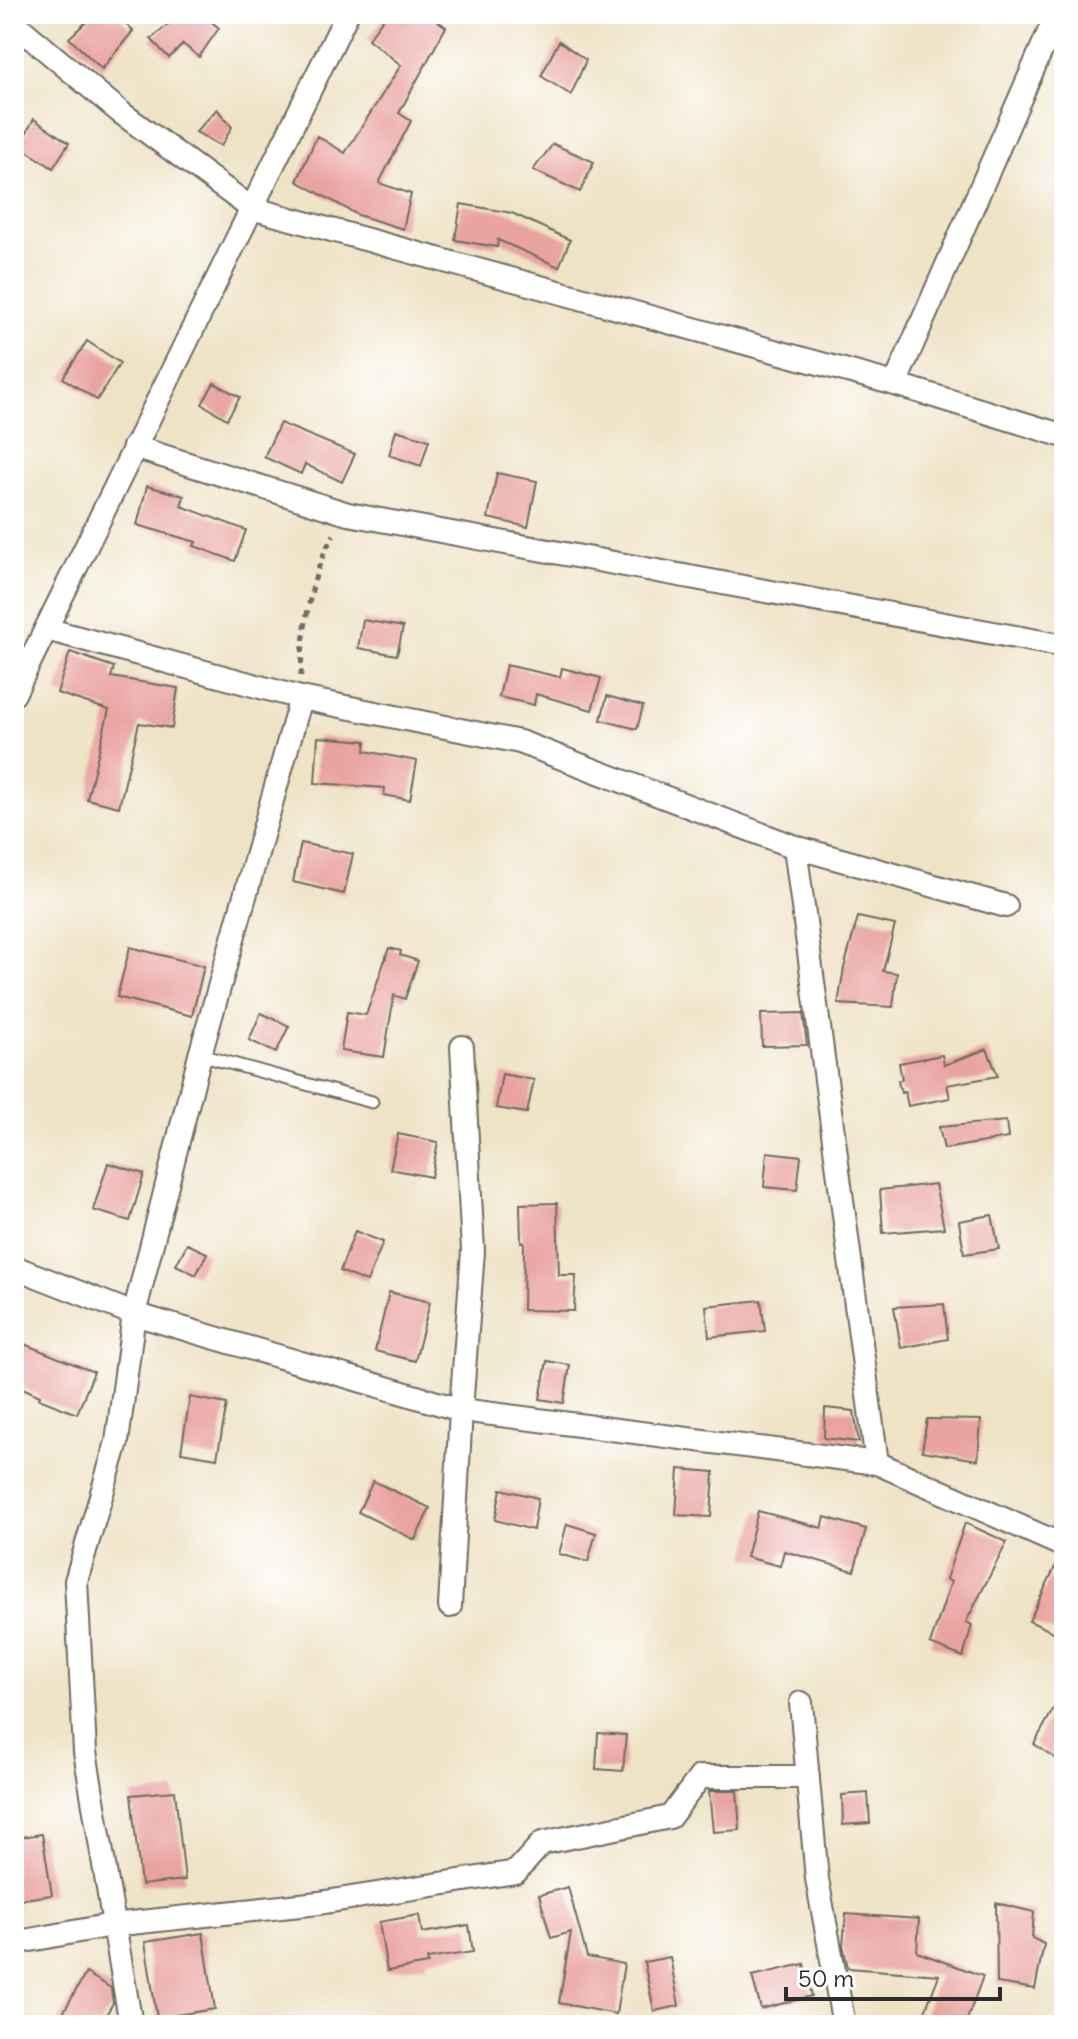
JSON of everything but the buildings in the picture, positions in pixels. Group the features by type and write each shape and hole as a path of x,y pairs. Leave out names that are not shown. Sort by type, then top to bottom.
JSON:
{"street":[{"path":"15,690 347,14"},
{"path":"895,384 1057,14"},
{"path":"14,23 120,112 251,208 895,384 1064,436"},
{"path":"134,447 348,514 1064,646"},
{"path":"46,629 301,698 520,742 795,847 1006,906"},
{"path":"131,2025 85,1752 76,1581 117,1442 134,1314 200,1055 301,698"},
{"path":"795,847 877,1463"},
{"path":"450,1606 473,1251 462,1047"},
{"path":"14,1267 134,1314 461,1410 877,1463 1064,1546"},
{"path":"801,1703 817,1879 844,2025"},
{"path":"14,1943 112,1925 319,1903 516,1872 542,1843 670,1817 700,1777 808,1777"}],"lane":[{"path":"200,1055 372,1102"}],"path":[{"path":"301,698 301,663 309,607 325,548 348,514"}]}
